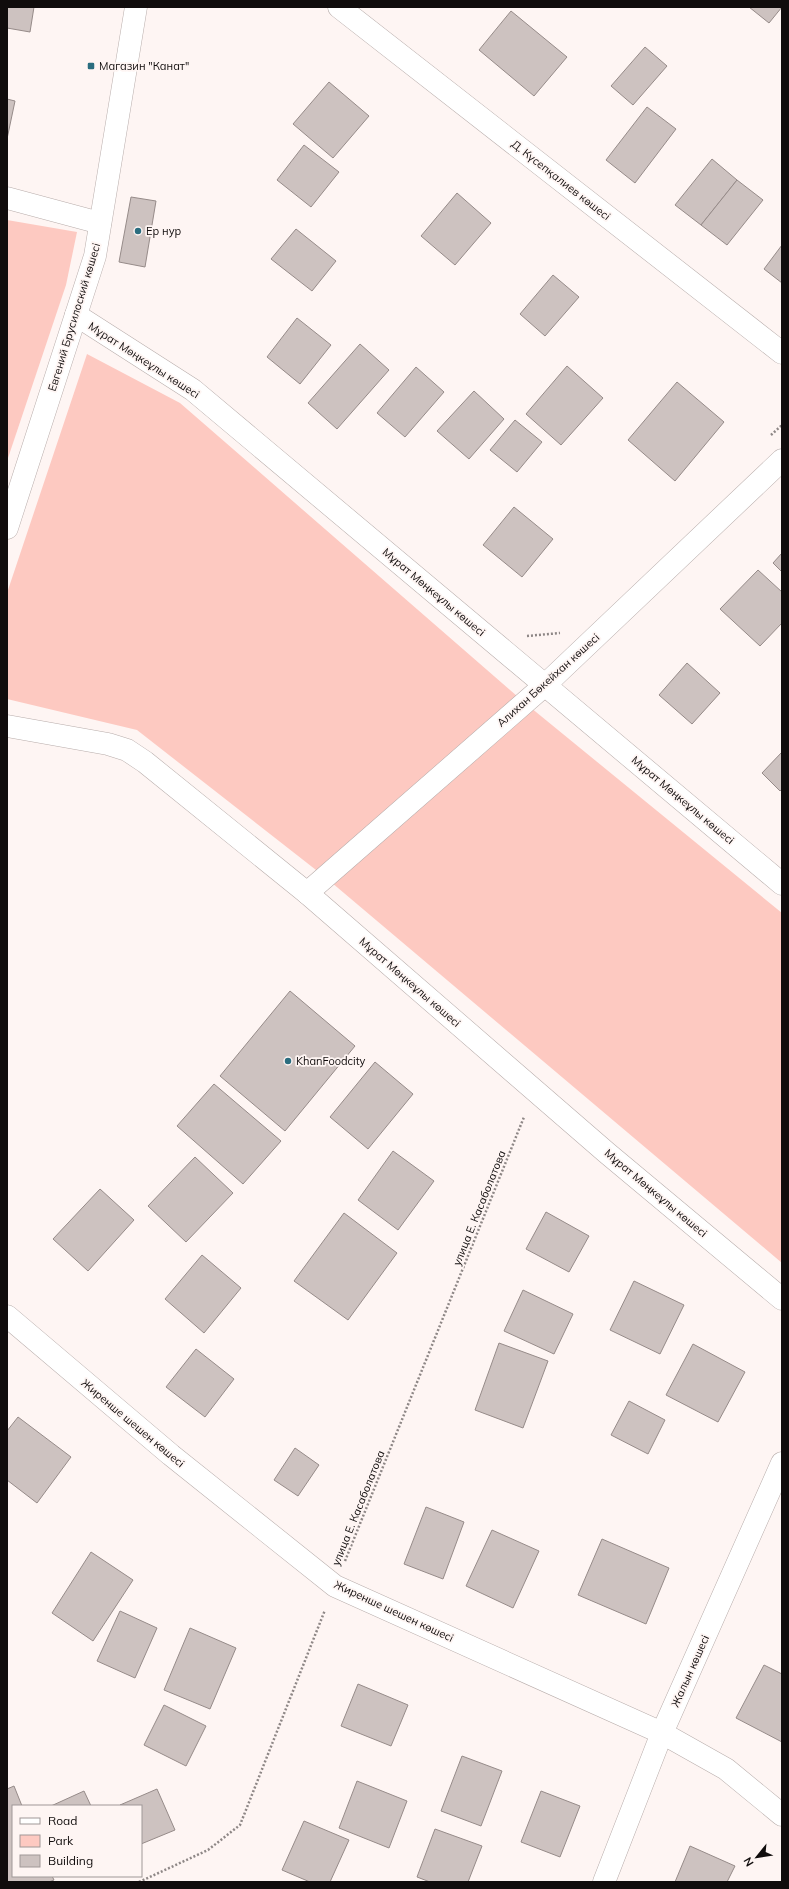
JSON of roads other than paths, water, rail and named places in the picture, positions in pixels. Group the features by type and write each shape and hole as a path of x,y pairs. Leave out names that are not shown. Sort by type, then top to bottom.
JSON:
{"street":[{"name":"Евгений Брусилоский көшесі","path":"7,528 95,256 136,7"},
{"name":"Д. Күсепқалиев көшесі","path":"339,7 782,353"},
{"path":"7,198 100,223"},
{"name":"Мұрат Мөңкеұлы көшесі","path":"76,315 193,390 782,884"},
{"name":"Алихан Бөкейхан көшесі","path":"307,893 545,685 782,460"},
{"name":"Мұрат Мөңкеұлы көшесі","path":"7,726 108,744 127,750 145,762 307,893 613,1158 782,1299"},
{"name":"Жиренше шешен көшесі","path":"7,1316 171,1455 335,1586 662,1733 726,1769 782,1815"},
{"name":"Жалын көшесі","path":"604,1882 662,1733 782,1463"}],"place":[{"name":"Магазин \"Канат\"","path":"91,66"},
{"name":"Ер нур","path":"138,231"},
{"name":"KhanFoodcity","path":"288,1061"}]}
